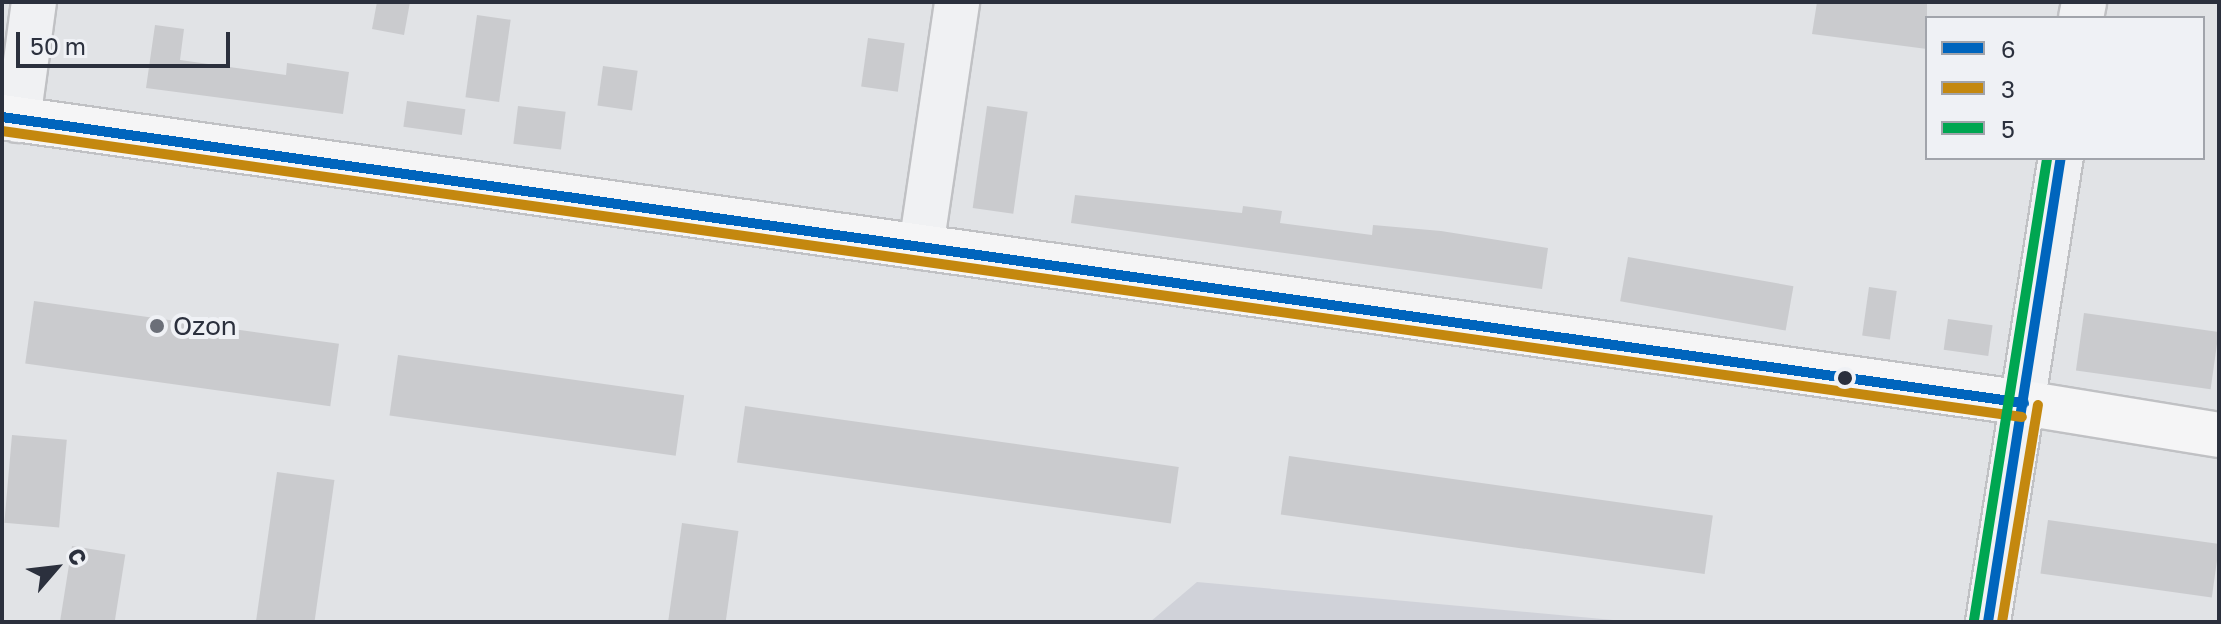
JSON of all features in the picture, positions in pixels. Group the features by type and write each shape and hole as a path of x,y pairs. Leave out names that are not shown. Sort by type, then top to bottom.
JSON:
{"main road":[{"path":"10,119 2024,403 2219,435"}],"street":[{"path":"10,119 34,2"},
{"path":"921,247 957,2"},
{"path":"1988,622 2061,160"}],"shaded area":[{"path":"1197,582 1635,622 1150,622"}],"building":[{"path":"377,2 410,2 404,35 372,29"},
{"path":"1817,2 1927,2 1925,49 1812,34"},
{"path":"477,15 511,20 499,102 465,97"},
{"path":"155,25 184,29 180,60 286,75 287,63 349,72 343,114 146,88"},
{"path":"868,38 905,43 898,92 861,87"},
{"path":"603,66 638,71 632,110 597,106"},
{"path":"407,101 465,109 462,135 403,127"},
{"path":"518,106 566,112 561,150 513,144"},
{"path":"987,106 1028,112 1013,214 973,208"},
{"path":"1075,195 1242,213 1243,206 1282,211 1280,223 1372,235 1373,225 1441,231 1548,248 1542,289 1071,223"},
{"path":"1628,257 1793,286 1786,330 1620,301"},
{"path":"1869,287 1897,291 1890,339 1862,336"},
{"path":"34,301 339,344 330,406 25,363"},
{"path":"2084,313 2219,332 2211,389 2076,370"},
{"path":"1948,319 1993,325 1988,356 1944,350"},
{"path":"398,355 684,395 676,456 390,415"},
{"path":"745,406 1179,467 1171,523 737,462"},
{"path":"12,435 67,440 59,527 4,523"},
{"path":"1289,456 1713,516 1705,574 1281,514"},
{"path":"277,472 334,480 314,622 256,622"},
{"path":"2048,520 2219,544 2212,598 2040,573"},
{"path":"682,523 738,531 726,622 668,622"},
{"path":"72,546 125,554 115,622 60,622"}],"transit line":[{"name":"6","path":"2,117 2024,403"},
{"name":"3","path":"2,131 2022,417"},
{"name":"5","path":"1974,620 2047,160"},
{"name":"6","path":"1988,622 2061,160"},
{"name":"3","path":"2002,622 2038,405"}],"place":[{"name":"Ozon","path":"157,326"}]}
